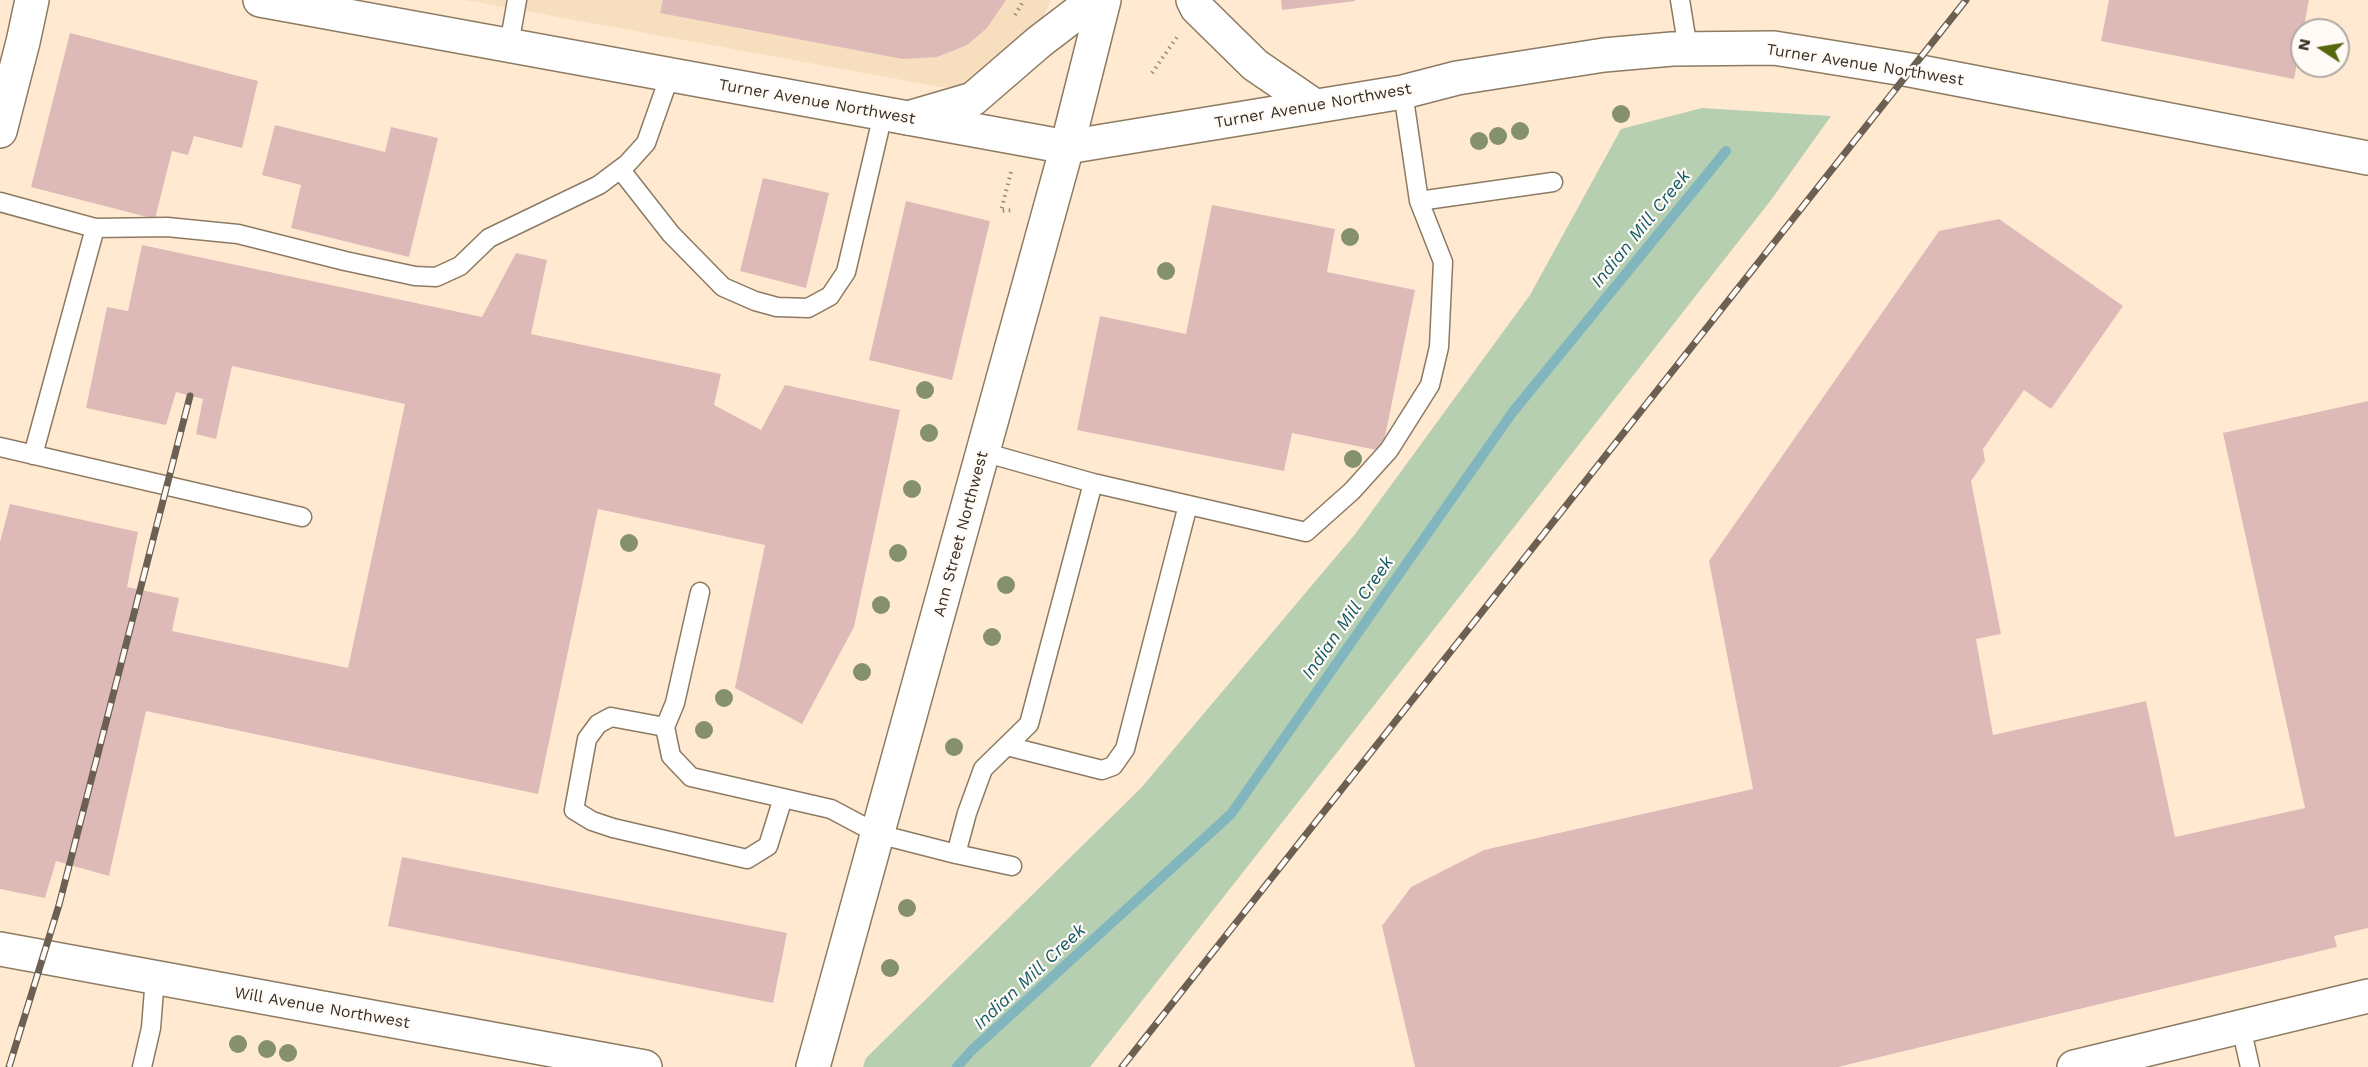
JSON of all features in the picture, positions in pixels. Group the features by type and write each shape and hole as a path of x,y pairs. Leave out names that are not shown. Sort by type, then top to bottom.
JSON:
{"street":[{"path":"0,131 7,80 32,0"},
{"name":"Turner Avenue Northwest","path":"260,0 1067,147 1403,92 1468,76 1604,55 1688,48 1774,48 1888,66 2368,158"},
{"path":"896,116 973,99 1039,42 1094,0"},
{"name":"Ann Street Northwest","path":"813,1067 1067,147 1104,0"},
{"path":"1193,0 1197,8 1255,65 1315,106"},
{"name":"Will Avenue Northwest","path":"0,949 645,1067"},
{"path":"2074,1067 2368,996"}],"lane":[{"path":"508,45 517,0"},
{"path":"1680,0 1688,48"},
{"path":"0,202 95,228 166,227 238,234 415,276 436,277 460,267 489,238 599,185 620,169 645,143 670,75"},
{"path":"983,452 1094,483 1306,532 1352,491 1389,450 1430,385 1439,347 1443,262 1419,201 1403,92"},
{"path":"620,169 671,234 723,287 754,301 777,307 808,308 830,296 846,272 896,116"},
{"path":"1419,201 1553,182"},
{"path":"33,455 95,228"},
{"path":"0,447 302,518"},
{"path":"956,854 982,769 1029,724 1094,483"},
{"path":"1007,746 1102,770 1113,766 1125,749 1188,505"},
{"path":"700,592 675,703 665,727 671,756 691,777 831,809 878,834 1012,866"},
{"path":"665,727 611,717 598,724 587,739 574,810 592,821 613,828 747,859 768,846 783,798"},
{"path":"142,1067 151,1028 154,977"},
{"path":"2241,1027 2250,1067"}],"path":[{"path":"1152,73 1182,30"}],"shaded area":[{"path":"465,0 1051,0 1039,26 970,88 940,87"}],"green space":[{"path":"1702,108 1831,116 1771,200 1090,1067 863,1067 866,1058 1141,788 1356,533 1530,295 1621,129"}],"building":[{"path":"663,0 1006,0 987,28 967,45 937,57 903,59 660,13"},
{"path":"1281,0 1355,0 1355,1 1282,10"},
{"path":"2109,0 2309,0 2306,18 2290,18 2290,78 2294,79 2101,41"},
{"path":"70,33 258,81 242,148 194,136 188,155 172,151 155,219 31,187"},
{"path":"275,125 385,152 391,127 438,138 409,257 291,228 301,185 262,175"},
{"path":"763,178 829,193 806,288 740,271"},
{"path":"906,201 990,221 952,380 869,360"},
{"path":"1212,205 1335,229 1327,272 1415,290 1382,451 1292,433 1284,471 1077,430 1100,316 1186,334"},
{"path":"1999,219 2123,306 2051,409 2024,390 1983,449 1985,461 1971,481 2001,634 1976,639 1993,735 2146,701 2175,837 2305,808 2223,433 2368,401 2368,928 2334,936 2337,947 1838,1067 1415,1067 1382,926 1411,887 1484,850 1753,789 1709,561 1939,231"},
{"path":"142,245 482,317 516,253 547,260 531,334 721,374 714,405 761,430 785,385 900,410 854,627 802,724 735,688 765,545 598,509 538,794 146,711 109,876 56,861 45,898 0,889 0,542 10,504 138,532 127,587 179,598 172,631 348,668 405,404 232,366 216,439 196,434 203,399 176,392 166,425 86,408 107,307 128,311"},
{"path":"402,857 787,933 773,1003 388,926"}],"waterway":[{"name":"Indian Mill Creek","path":"957,1067 971,1051 1231,814 1512,413 1726,151"}],"railway":[{"path":"1122,1067 1966,0"},
{"path":"9,1067 59,905 190,396"}]}
